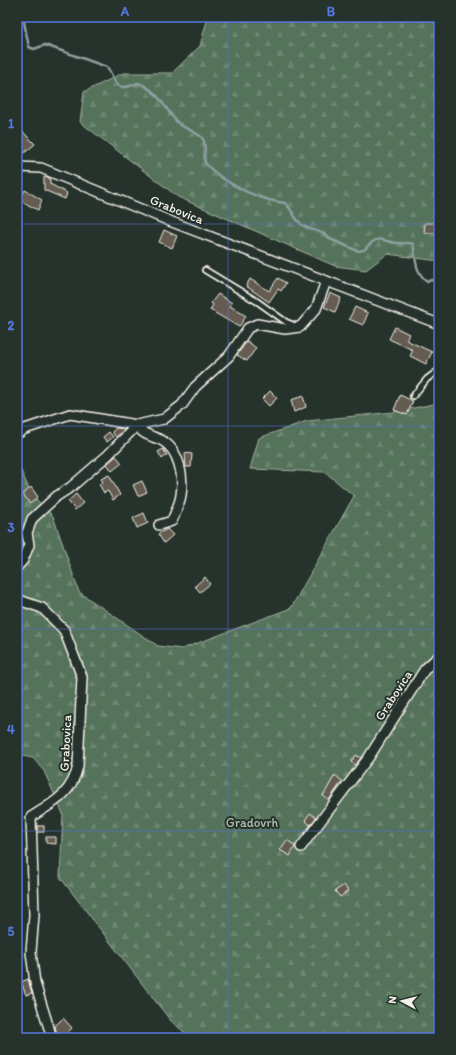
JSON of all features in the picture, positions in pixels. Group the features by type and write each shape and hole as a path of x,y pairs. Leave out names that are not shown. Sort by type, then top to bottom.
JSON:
{"street":[{"name":"Grabovica","path":"17,168 41,168 180,225 439,324"},
{"path":"17,434 25,429 70,414 137,426 164,419 182,405 195,387 229,356 248,328 257,324 285,329 300,327 316,309 326,281"},
{"path":"137,426 146,434 162,440 172,448 183,479 181,496 172,521 159,526"},
{"path":"17,567 23,560 29,545 28,533 32,520 57,496 71,487 108,455 137,426"},
{"name":"Grabovica","path":"17,602 19,600 42,608 64,630 82,677 78,766 76,779 70,788 55,801 31,817 34,915 31,952 34,983 52,1038"},
{"name":"Grabovica","path":"301,847 369,757 426,669 439,656"}],"lane":[{"path":"205,270 258,302 286,322 300,327"},
{"path":"413,396 426,379 439,370"}],"green space":[{"path":"208,17 439,17 439,261 387,254 366,270 335,266 178,197 80,122 84,92 123,73 172,73 200,46"},
{"name":"Gradovrh","path":"439,403 439,1038 191,1038 170,1020 60,877 63,814 44,771 33,758 17,755 17,461 31,494 53,516 79,592 158,646 182,649 291,608 354,496 325,472 250,469 259,438 307,421 394,412"}],"building":[{"path":"17,126 35,144 23,154 17,148"},
{"path":"44,177 50,178 50,184 67,193 65,199 44,190"},
{"path":"25,190 42,200 38,210 19,200"},
{"path":"425,223 437,223 436,233 424,233"},
{"path":"164,230 177,236 172,248 159,242"},
{"path":"278,278 286,283 281,291 278,289 269,302 246,286 250,279 269,291"},
{"path":"330,293 341,298 335,312 324,307"},
{"path":"218,294 232,303 230,306 246,316 239,327 210,310 213,305 211,303"},
{"path":"355,307 368,313 363,325 349,319"},
{"path":"395,327 409,334 406,340 432,352 426,364 410,356 413,350 389,339"},
{"path":"247,341 256,348 247,361 237,355"},
{"path":"270,391 277,398 269,406 262,399"},
{"path":"400,395 413,401 407,415 394,410"},
{"path":"303,396 306,407 294,412 291,400"},
{"path":"116,428 125,429 116,437 112,432"},
{"path":"109,432 113,437 107,442 103,437"},
{"path":"163,449 167,455 162,459 158,452"},
{"path":"185,453 192,454 191,467 186,467"},
{"path":"116,456 122,463 112,471 107,464"},
{"path":"109,475 120,495 113,500 108,491 104,493 99,484 103,482 101,479"},
{"path":"142,481 147,492 138,496 133,485"},
{"path":"31,487 38,497 30,504 23,494"},
{"path":"76,494 83,503 75,510 68,501"},
{"path":"144,513 148,523 137,528 133,518"},
{"path":"167,529 173,535 164,543 158,534"},
{"path":"205,577 210,584 200,592 195,586"},
{"path":"356,755 361,758 355,765 351,762"},
{"path":"335,775 342,781 329,800 323,796"},
{"path":"310,813 316,818 310,825 305,820"},
{"path":"37,826 44,826 44,832 37,832"},
{"path":"46,837 56,837 56,844 46,843"},
{"path":"287,840 295,846 290,856 280,850"},
{"path":"344,885 348,891 340,897 335,891"},
{"path":"28,979 32,993 26,995 21,982"},
{"path":"63,1018 72,1028 68,1032 73,1038 63,1038 56,1031 55,1026"}],"waterway":[{"path":"23,17 29,47 34,49 45,45 107,67 118,85 121,87 131,86 138,83 156,94 177,122 203,139 205,145 205,163 231,184 264,198 285,203 298,221 304,226 325,234 330,239 358,251 364,250 379,239 396,243 413,244 416,264 420,273 427,281 439,279"}]}
